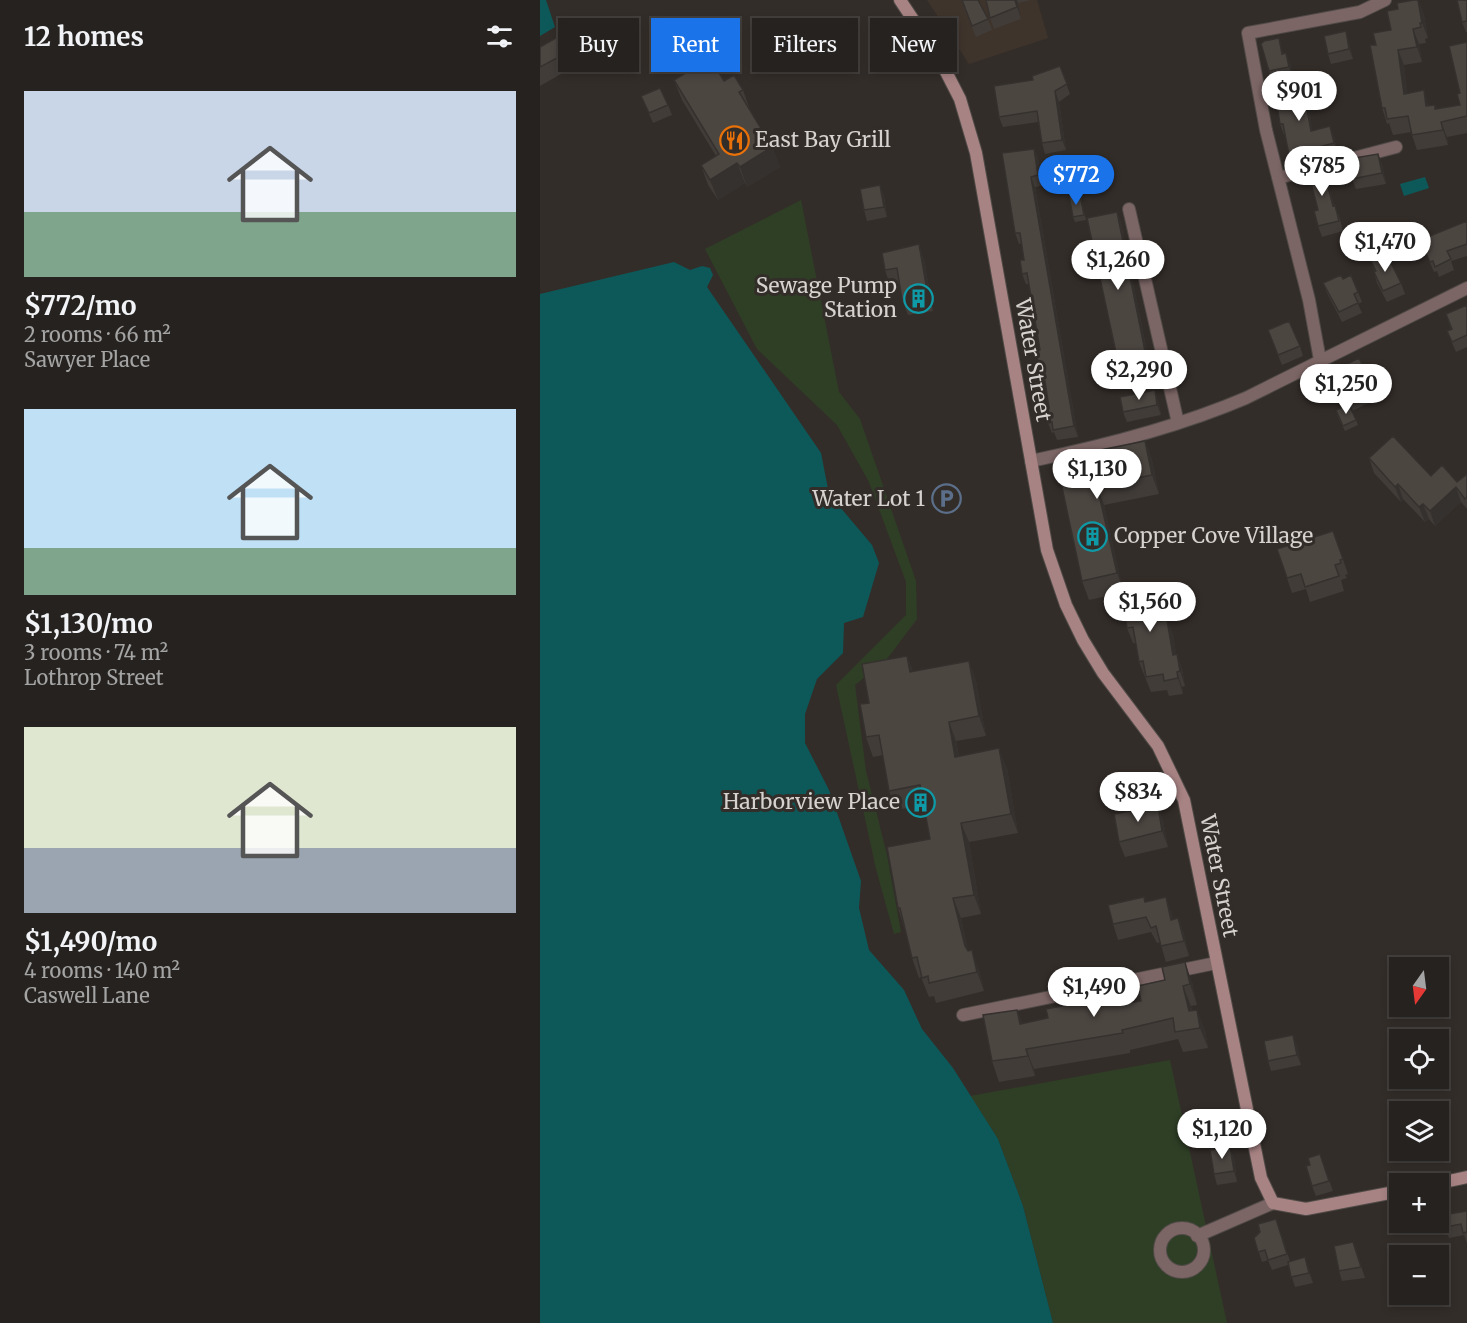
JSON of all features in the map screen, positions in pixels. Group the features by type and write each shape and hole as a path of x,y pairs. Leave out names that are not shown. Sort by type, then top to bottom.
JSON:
{"main road":[{"name":"Water Street","path":"900,0 940,60 960,99 969,129 990,227 1047,550 1066,605 1103,673 1158,746 1184,800 1261,1178 1273,1203"},
{"path":"1449,1181 1467,1177"},
{"path":"1273,1203 1306,1209 1389,1193"}],"street":[{"path":"1320,360 1309,300 1256,85 1248,33 1360,12 1385,0"},
{"path":"1278,178 1396,147"},
{"path":"1129,209 1178,423"},
{"path":"1031,461 1178,423 1246,398 1467,288"},
{"path":"963,1015 1216,963"},
{"path":"1197,1236 1273,1203"}],"shaded area":[{"path":"927,0 1037,0 1048,38 969,64 957,46 957,18 939,18"}],"green space":[{"path":"801,200 839,392 860,419 916,581 917,619 887,659 855,685 866,771 887,855 901,932 894,934 876,869 836,685 906,615 906,582 869,482 837,425 757,349 705,249"},
{"path":"1170,1060 1227,1323 1053,1323 1023,1206 998,1139 970,1096"}],"water":[{"path":"540,0 546,0 555,27 540,36"},
{"path":"1425,177 1429,188 1404,196 1400,184"},
{"path":"674,262 690,270 702,266 710,268 713,275 707,287 821,453 829,494 872,545 879,563 863,617 844,623 843,653 817,679 805,714 805,743 829,790 861,881 859,908 869,950 904,990 922,1029 953,1068 998,1139 1023,1206 1053,1323 540,1323 540,294"}],"building":[{"path":"962,0 978,0 988,19 972,26"},
{"path":"986,0 1015,0 1017,7 990,18"},
{"path":"1418,0 1422,23 1420,23 1421,27 1413,29 1417,47 1398,50 1404,94 1424,90 1426,106 1435,105 1435,109 1460,105 1457,94 1460,93 1449,46 1467,42 1467,116 1441,122 1443,130 1412,135 1408,116 1387,119 1385,108 1382,108 1370,45 1376,45 1373,33 1391,30 1387,11 1398,9 1397,3"},
{"path":"1457,0 1467,0 1467,21 1462,22"},
{"path":"1346,31 1349,49 1328,54 1324,36"},
{"path":"558,37 558,57 540,67 540,47"},
{"path":"1279,38 1282,54 1286,53 1289,67 1269,71 1261,44 1264,41"},
{"path":"1060,66 1067,84 1055,91 1062,140 1042,143 1037,111 999,117 994,86 1033,80 1032,76"},
{"name":"East Bay Grill","path":"687,72 718,72 724,81 734,75 743,90 739,92 772,147 740,167 737,163 710,180 701,165 719,154 674,80"},
{"path":"1297,84 1300,105 1306,104 1311,131 1330,126 1334,143 1289,155 1283,124 1280,124 1274,86"},
{"path":"660,88 668,105 649,113 641,96"},
{"path":"1034,149 1038,175 1031,177 1074,426 1053,430 1052,422 1048,423 1046,408 1049,408 1045,381 1041,382 1036,351 1040,350 1027,273 1022,274 1020,260 1024,260 1020,233 1015,233 1002,153"},
{"path":"1378,154 1382,173 1352,179 1348,159"},
{"path":"1322,164 1339,221 1318,226 1314,211 1318,210 1307,167"},
{"path":"880,185 884,207 864,210 860,189"},
{"path":"1080,194 1084,215 1073,217 1069,196"},
{"path":"1117,212 1148,366 1120,371 1087,218"},
{"path":"1467,221 1467,244 1447,251 1451,259 1435,267 1433,261 1430,262 1420,240"},
{"path":"919,244 928,296 902,299 897,268 885,270 882,253"},
{"path":"1386,253 1401,283 1383,291 1371,261"},
{"path":"1341,275 1343,279 1351,275 1358,292 1354,294 1358,303 1339,312 1323,283"},
{"path":"1467,305 1467,335 1452,342 1447,331 1452,329 1446,314"},
{"path":"1289,321 1300,346 1278,355 1268,330"},
{"path":"1359,358 1363,367 1369,364 1379,386 1348,401 1343,389 1348,386 1343,376 1347,375 1343,366"},
{"path":"1155,390 1157,405 1123,412 1120,397"},
{"path":"1349,404 1356,420 1343,426 1336,410"},
{"path":"1393,436 1431,476 1442,465 1457,482 1467,474 1467,497 1465,499 1456,487 1430,511 1423,504 1419,507 1398,484 1395,487 1369,458"},
{"path":"1145,441 1152,475 1097,486 1117,573 1082,581 1056,459"},
{"path":"1333,531 1343,559 1340,560 1341,563 1335,565 1339,576 1305,587 1301,574 1287,578 1277,549"},
{"name":"Copper Cove Village","path":"1154,586 1160,621 1167,620 1173,655 1177,654 1180,671 1177,672 1178,678 1164,681 1163,674 1146,677 1143,661 1139,662 1133,627 1127,628 1121,591"},
{"name":"Harborview Place","path":"907,656 910,672 969,661 979,716 949,722 955,757 999,748 1011,814 961,823 974,895 953,898 965,946 968,951 972,950 977,972 929,983 928,976 922,978 917,957 912,958 900,908 898,908 887,847 930,839 920,785 889,791 879,735 866,737 860,704 869,703 862,664"},
{"path":"1158,806 1162,831 1119,842 1114,814"},
{"path":"1144,897 1145,902 1166,897 1171,920 1178,918 1184,941 1161,946 1156,926 1151,928 1146,917 1113,924 1108,905"},
{"path":"1185,962 1190,984 1183,986 1189,1011 1197,1010 1200,1028 1175,1032 1173,1018 1122,1030 1123,1033 1026,1049 1028,1056 992,1061 983,1015 1017,1010 1020,1024 1048,1018 1046,1009 1116,995 1118,1005 1141,1001 1138,986 1165,980 1162,967"},
{"path":"1293,1035 1297,1055 1268,1061 1264,1041"},
{"path":"1230,1147 1234,1171 1214,1174 1210,1150"},
{"path":"1320,1154 1329,1181 1312,1186 1306,1166 1310,1165 1308,1158"},
{"path":"1467,1211 1467,1232 1463,1233 1461,1224 1449,1226 1449,1214"},
{"path":"1276,1219 1287,1254 1268,1260 1265,1250 1258,1252 1254,1238 1260,1232 1258,1224"},
{"path":"1353,1242 1361,1267 1339,1271 1334,1246"},
{"path":"1305,1257 1309,1273 1291,1277 1288,1262"}],"place":[{"name":"East Bay Grill","path":"734,140"},
{"name":"Sewage Pump Station","path":"918,298"},
{"name":"Water Lot 1","path":"946,499"},
{"name":"Copper Cove Village","path":"1093,536"},
{"name":"Harborview Place","path":"921,802"}]}
